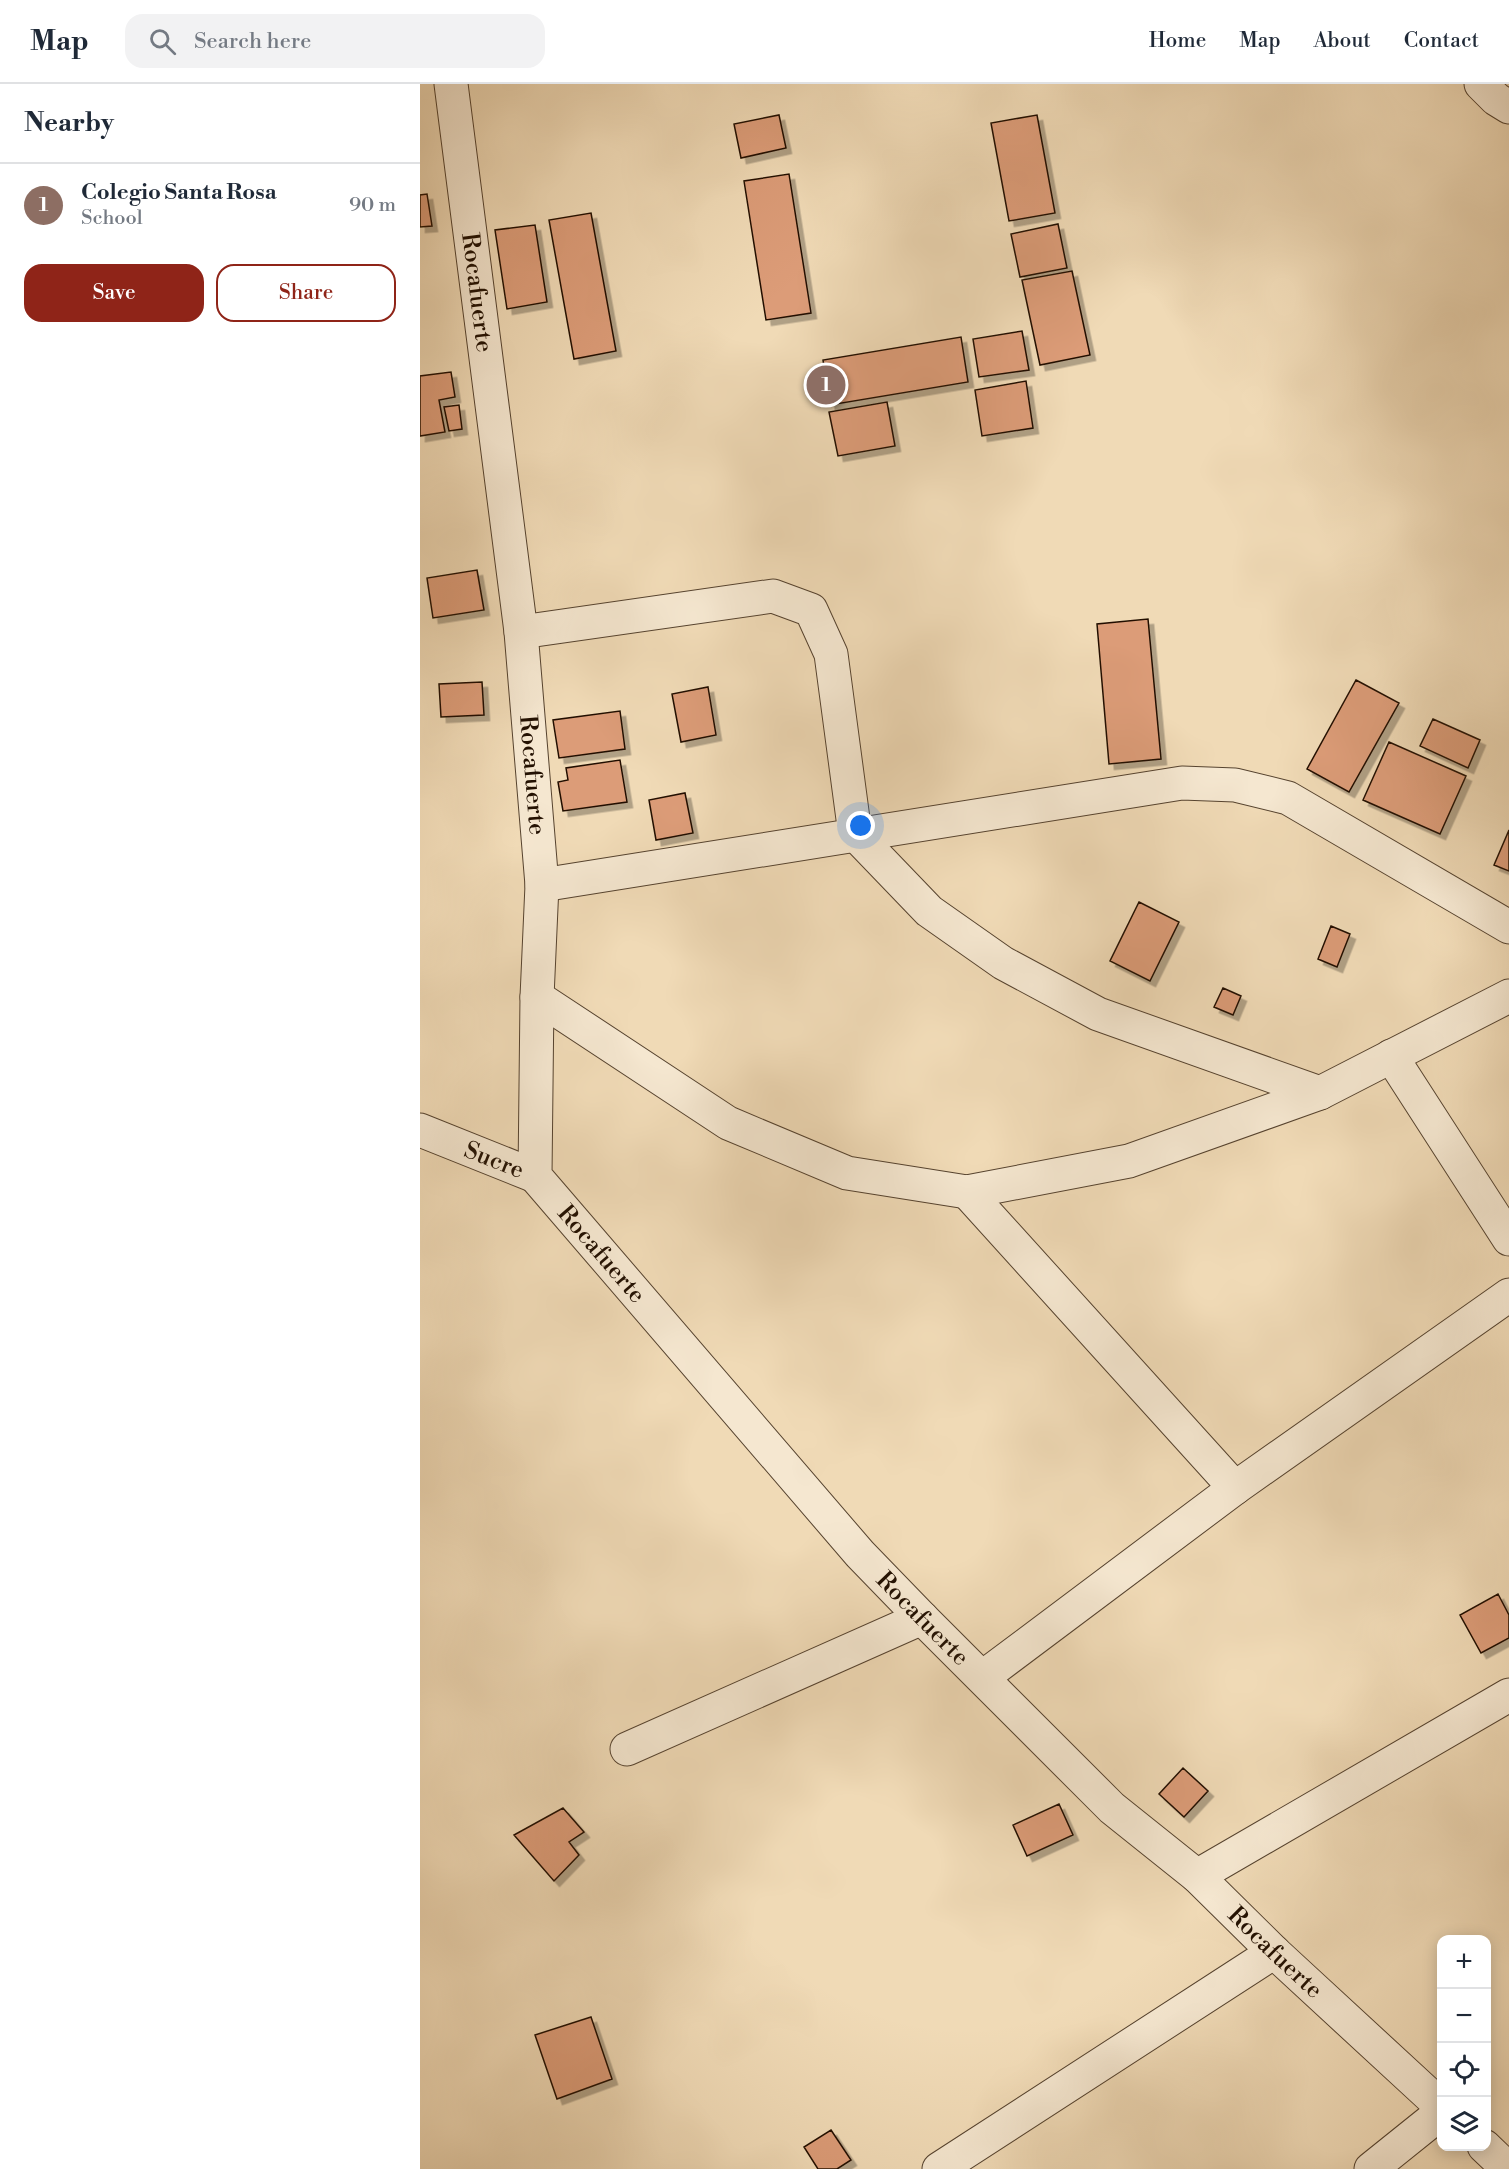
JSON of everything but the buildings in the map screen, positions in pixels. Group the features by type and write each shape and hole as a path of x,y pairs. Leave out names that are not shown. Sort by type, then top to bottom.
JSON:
{"street":[{"name":"Rocafuerte","path":"451,84 521,632 543,885 537,997 535,1176 860,1554 922,1618 1112,1808 1197,1876 1437,2105"},
{"path":"1481,84 1509,107"},
{"path":"521,632 773,596 811,610 831,654 855,834 929,911 1003,963 1098,1014 1320,1093"},
{"path":"543,885 1182,783 1235,785 1288,798 1509,927"},
{"path":"537,997 728,1123 847,1173 967,1192 1129,1161 1320,1093 1509,996"},
{"path":"1391,1056 1509,1239"},
{"name":"Sucre","path":"420,1130 535,1176"},
{"path":"967,1192 1235,1488"},
{"path":"983,1677 1235,1488 1509,1295"},
{"path":"627,1749 922,1618"},
{"path":"1197,1876 1509,1695"},
{"path":"939,2169 1274,1952"},
{"path":"1371,2169 1437,2114"},
{"path":"1489,2151 1508,2169"}],"place":[{"name":"Colegio Santa Rosa","path":"826,385"}]}
